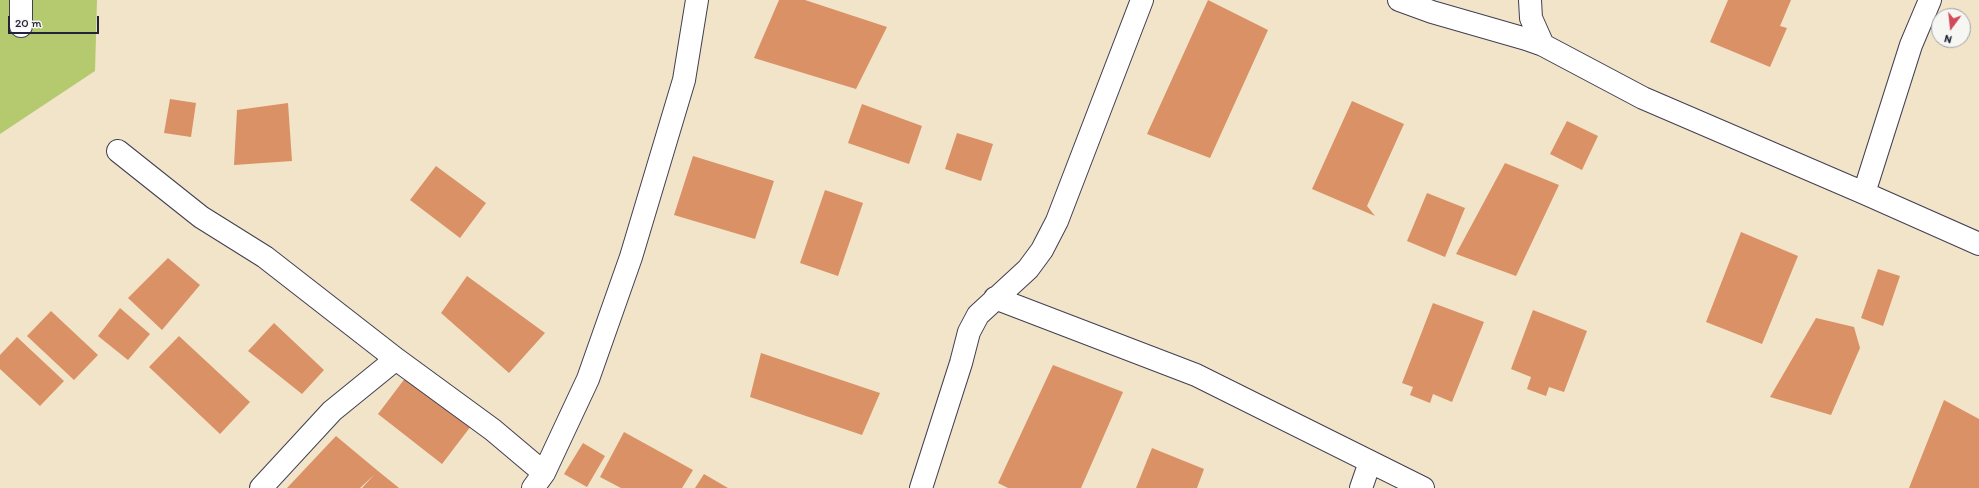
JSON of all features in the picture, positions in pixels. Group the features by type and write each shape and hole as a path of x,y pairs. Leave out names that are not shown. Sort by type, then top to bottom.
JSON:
{"street":[{"path":"20,26 21,0"},
{"path":"118,151 201,217 265,257 396,359 493,430 539,481 588,379 631,257 684,80 697,0"},
{"path":"920,488 961,363 969,332 978,315 1028,269 1042,250 1057,221 1142,0"},
{"path":"1399,0 1432,12 1543,45 1643,98 1864,192 1979,244"},
{"path":"1530,0 1531,18 1543,45"},
{"path":"1864,192 1911,45 1930,0"},
{"path":"995,298 1196,375 1423,488"},
{"path":"261,488 332,411 396,359"},
{"path":"1361,488 1370,462"}],"green space":[{"path":"0,0 97,0 95,71 0,134"}],"building":[{"path":"779,0 805,0 887,27 856,89 754,58"},
{"path":"1208,0 1268,30 1210,158 1147,134"},
{"path":"1728,0 1791,0 1780,26 1787,28 1770,67 1710,42"},
{"path":"170,99 196,103 191,137 164,133"},
{"path":"1352,101 1404,124 1367,206 1375,216 1312,189"},
{"path":"288,103 292,161 234,165 237,110"},
{"path":"862,104 922,126 909,164 848,143"},
{"path":"1567,121 1598,136 1582,170 1550,154"},
{"path":"957,133 993,144 981,181 945,169"},
{"path":"693,156 774,181 755,239 674,215"},
{"path":"1505,163 1559,185 1516,276 1456,254"},
{"path":"436,166 486,203 460,238 410,200"},
{"path":"825,190 863,203 838,276 800,263"},
{"path":"1427,193 1465,208 1445,257 1407,241"},
{"path":"1741,232 1798,256 1762,344 1706,322"},
{"path":"168,258 200,285 162,330 128,298"},
{"path":"1878,269 1900,276 1883,326 1861,318"},
{"path":"467,276 545,333 509,373 441,313"},
{"path":"1433,303 1484,322 1452,402 1433,394 1430,403 1410,395 1413,387 1402,383"},
{"path":"120,308 150,334 128,360 98,336"},
{"path":"1533,310 1587,331 1564,392 1549,387 1546,396 1527,389 1531,377 1511,369"},
{"path":"51,311 98,355 74,380 27,336"},
{"path":"1816,318 1854,327 1860,348 1831,415 1770,397"},
{"path":"274,323 324,370 302,394 248,351"},
{"path":"179,336 250,402 220,434 149,367"},
{"path":"17,337 64,381 40,406 0,369 0,355"},
{"path":"761,353 880,393 862,435 750,397"},
{"path":"1053,365 1123,392 1081,488 1008,488 998,483"},
{"path":"406,377 471,426 442,464 378,414"},
{"path":"1944,400 1979,419 1979,488 1909,488"},
{"path":"624,432 693,470 682,488 621,488 600,477"},
{"path":"336,436 399,488 362,488 374,475 360,488 287,488"},
{"path":"583,443 605,456 587,487 564,474"},
{"path":"1152,448 1204,469 1197,488 1136,488"},
{"path":"704,474 728,488 695,488"}]}
